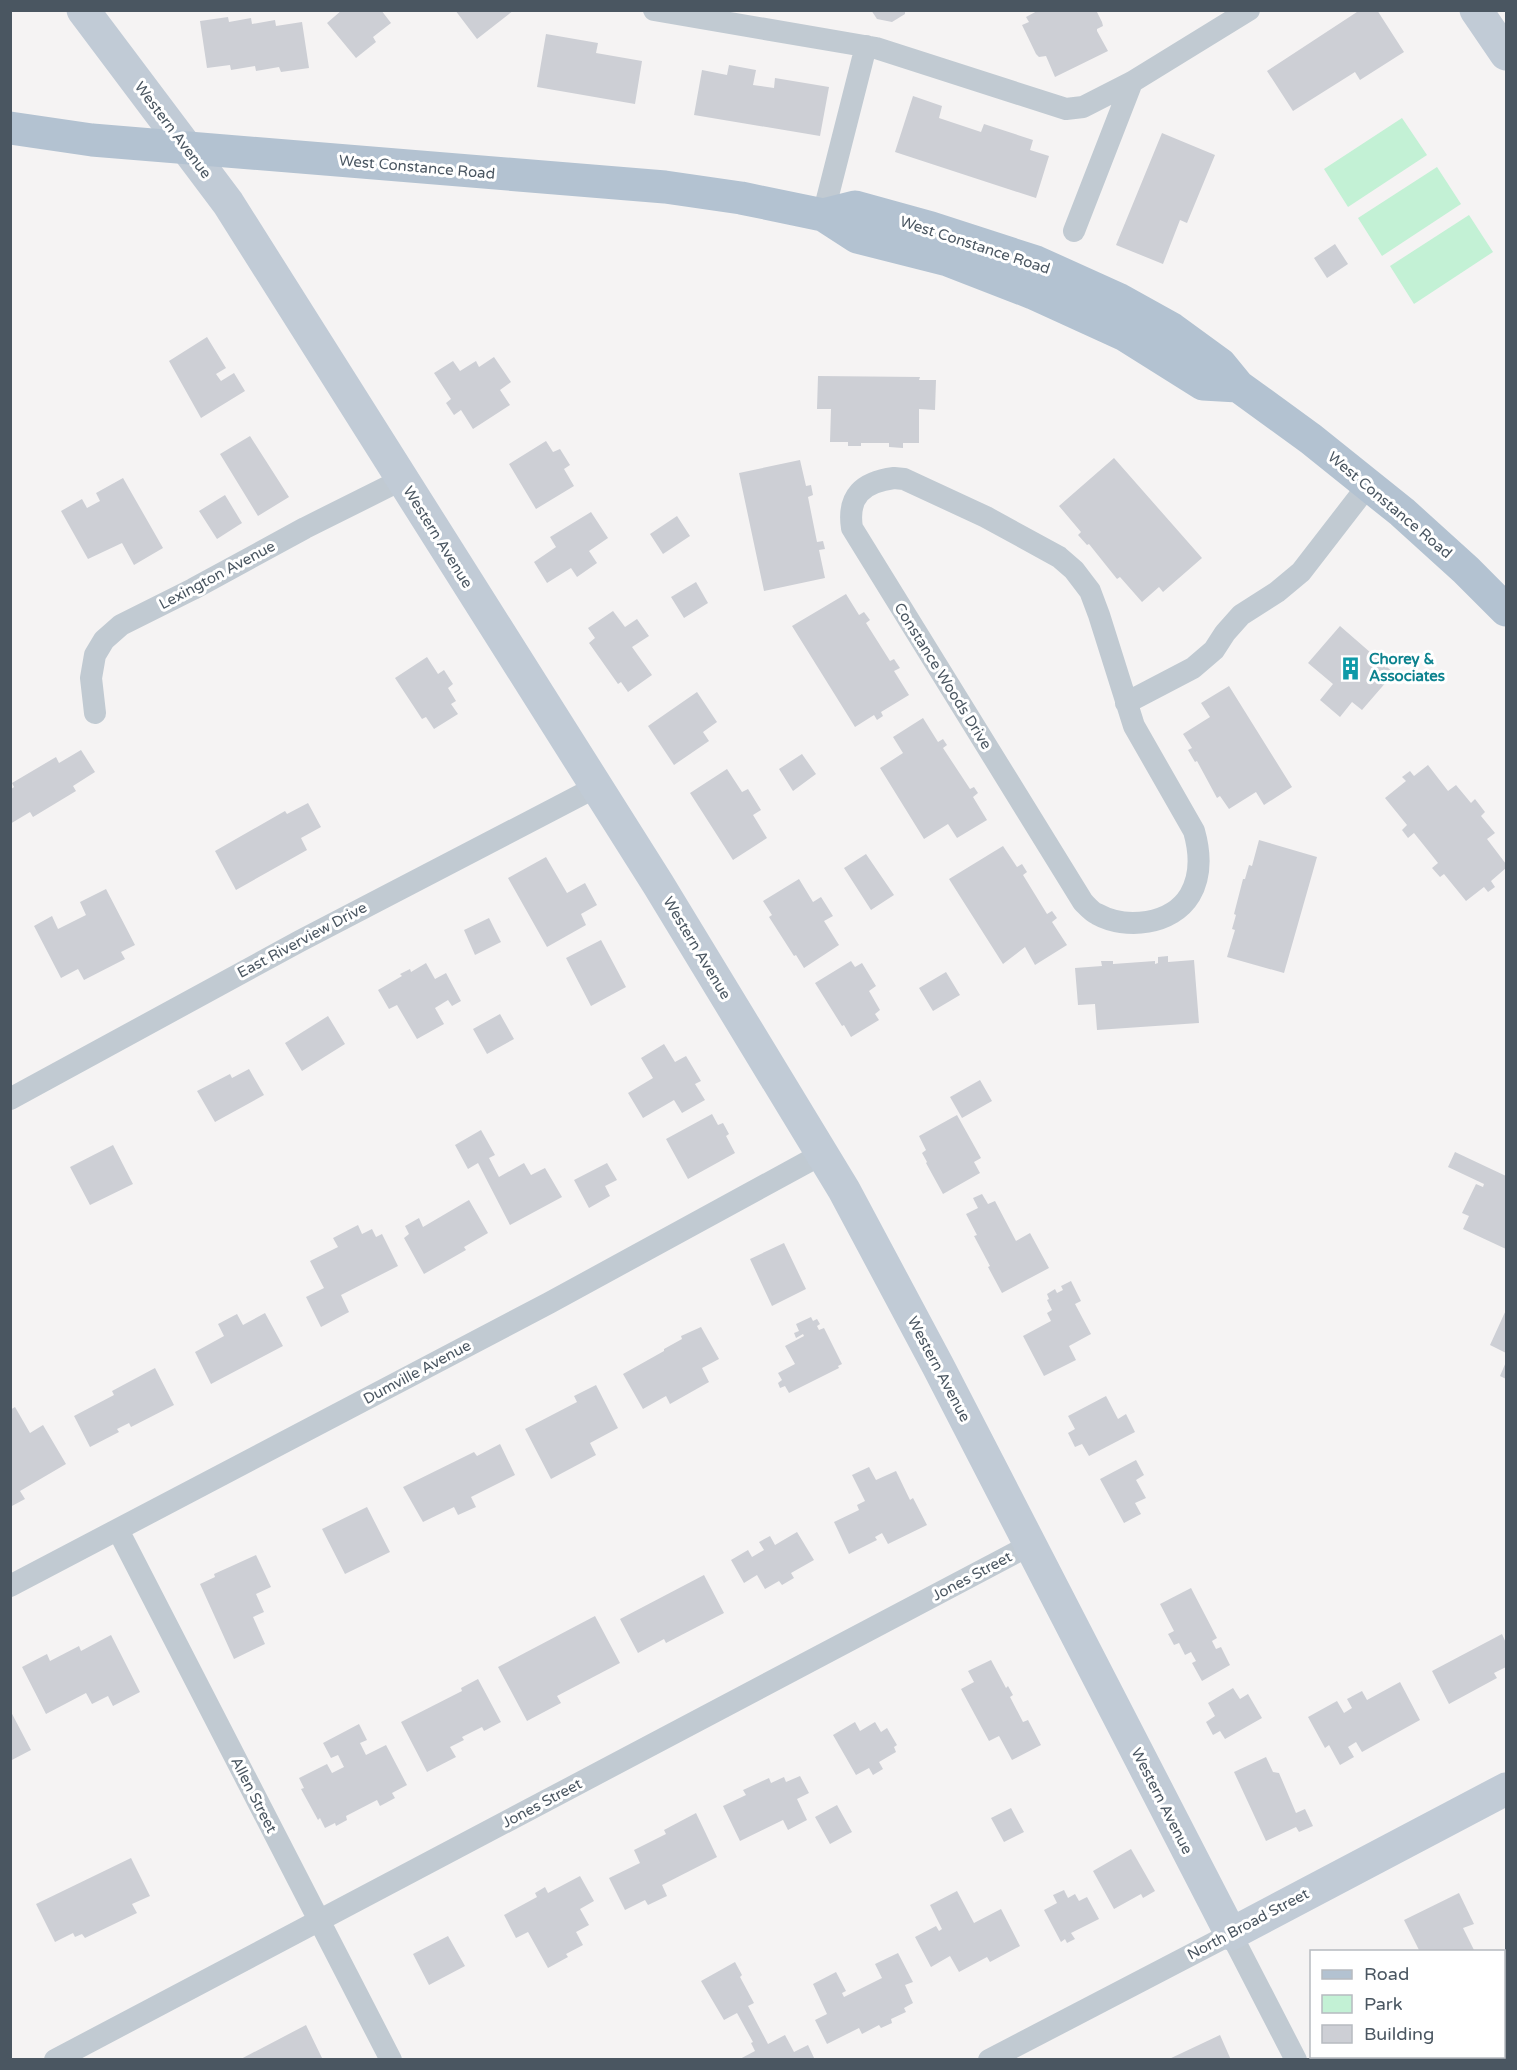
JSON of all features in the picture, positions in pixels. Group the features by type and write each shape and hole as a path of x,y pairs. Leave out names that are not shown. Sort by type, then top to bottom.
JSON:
{"main road":[{"name":"West Constance Road","path":"10,128 92,140 665,187 741,198 823,215 855,207 931,228 1036,262 1118,299 1172,329 1220,364 1238,386 1369,484 1466,570 1506,610"}],"street":[{"name":"Western Avenue","path":"83,10 228,203 664,894 844,1190 1231,1934"},
{"path":"654,10 866,46 1066,109 1083,107 1132,82 1249,10"},
{"path":"1476,10 1506,54"},
{"path":"823,215 866,46"},
{"path":"1074,231 1132,82"},
{"name":"Constance Woods Drive","path":"904,479 986,517 1059,557 1074,570 1090,591 1100,615 1126,703 1134,726 1194,831 1198,848 1198,873 1191,894 1180,908 1160,918 1138,923 1116,922 1096,914 1083,902 852,528 850,513 854,498 864,487 879,480 904,479"},
{"name":"Lexington Avenue","path":"95,713 91,678 94,655 104,640 121,625 401,480"},
{"path":"1126,703 1193,668 1214,650 1241,615 1277,592 1301,572 1369,484"},
{"name":"East Riverview Drive","path":"10,1099 300,941 596,787"},
{"name":"Dumville Avenue","path":"10,1586 549,1303 822,1154"},
{"name":"Allen Street","path":"118,1530 391,2060"},
{"name":"Jones Street","path":"55,2060 1030,1545"},
{"name":"North Broad Street","path":"989,2060 1506,1789"},
{"path":"1231,1934 1296,2060"}],"green space":[{"path":"1402,118 1427,155 1348,207 1324,169"},
{"path":"1437,167 1461,204 1382,256 1358,218"},
{"path":"1469,215 1493,252 1414,304 1390,266"}],"building":[{"path":"342,10 381,10 391,23 373,37 376,42 356,58 327,23"},
{"path":"455,10 514,10 477,39"},
{"path":"871,10 905,10 905,14 892,22 877,19"},
{"path":"1039,10 1096,10 1103,26 1097,31 1108,51 1055,77 1046,56 1039,57 1036,54 1022,25 1029,22 1026,17"},
{"path":"1360,10 1377,10 1404,52 1360,80 1355,72 1293,111 1267,71"},
{"path":"228,17 229,22 251,18 252,24 275,20 276,26 302,22 309,68 281,72 279,67 256,71 255,66 231,70 230,65 207,68 200,21"},
{"path":"546,34 598,43 596,53 642,61 635,104 537,87"},
{"path":"729,65 756,70 753,85 774,88 775,78 829,87 820,136 694,115 702,70 727,75"},
{"path":"913,96 942,106 939,118 981,132 984,124 1033,140 1030,150 1049,156 1036,198 895,152"},
{"path":"1162,133 1215,155 1187,223 1180,220 1163,264 1116,245"},
{"path":"1335,244 1348,264 1327,278 1314,258"},
{"path":"207,337 226,368 216,374 221,381 234,373 245,391 201,418 169,361"},
{"path":"494,357 511,382 500,390 510,405 473,429 461,410 454,415 446,403 451,399 434,373 453,361 460,371 476,361 479,367"},
{"path":"818,376 920,377 919,380 936,380 935,410 919,409 919,443 903,443 903,448 889,447 889,443 861,443 861,446 848,446 848,442 830,442 831,409 817,409"},
{"path":"250,436 289,497 258,516 220,454"},
{"path":"546,441 553,452 560,449 570,465 564,469 574,486 536,509 509,464"},
{"path":"1114,458 1202,558 1163,592 1159,587 1142,602 1120,577 1117,579 1089,544 1087,545 1078,535 1081,532 1059,506"},
{"path":"800,460 806,486 811,485 813,495 808,497 817,542 823,541 825,549 819,550 825,578 764,591 739,473"},
{"path":"123,478 163,548 134,565 122,543 88,559 61,511 82,499 87,508 100,501 96,493"},
{"path":"225,495 242,523 217,539 199,511"},
{"path":"591,512 608,538 589,551 597,563 577,577 571,568 547,583 534,562 556,547 550,537"},
{"path":"677,516 690,536 663,554 650,534"},
{"path":"696,582 708,603 684,618 671,597"},
{"path":"846,594 859,615 864,612 870,620 866,623 890,661 894,659 900,668 894,671 909,695 881,712 883,716 877,720 874,715 855,727 792,626"},
{"path":"613,611 625,627 637,619 649,636 632,647 652,675 628,692 621,682 618,684 589,643 595,638 588,628"},
{"name":"Chorey & Associates","path":"1340,626 1394,673 1362,710 1352,702 1340,717 1320,700 1333,684 1308,663"},
{"path":"427,657 438,674 444,670 453,684 448,688 456,701 451,704 458,714 434,729 426,717 422,719 395,678"},
{"path":"1229,686 1292,787 1264,805 1256,792 1229,809 1220,796 1217,798 1197,761 1195,762 1188,750 1192,748 1183,734 1210,717 1201,703"},
{"path":"697,692 717,722 703,732 709,741 674,765 648,726"},
{"path":"923,718 938,742 943,739 947,745 943,748 970,789 974,787 978,793 973,797 987,820 957,838 948,824 924,839 880,768 903,753 893,737"},
{"path":"81,750 95,772 73,786 76,791 33,817 30,812 10,824 10,790 14,787 12,783 56,757 59,763"},
{"path":"802,754 816,774 793,791 779,769"},
{"path":"1428,765 1448,791 1456,785 1471,803 1475,799 1485,812 1481,816 1495,833 1487,839 1506,864 1506,868 1491,881 1495,887 1488,892 1484,887 1466,901 1444,874 1440,877 1432,868 1438,863 1414,833 1408,838 1402,830 1407,825 1385,798 1406,781 1402,777 1410,771 1414,776"},
{"path":"727,769 742,792 748,789 761,810 753,815 767,838 733,860 690,793"},
{"path":"308,803 321,827 301,838 307,850 236,890 215,851 285,811 287,814"},
{"path":"1259,840 1317,857 1284,973 1227,957 1235,930 1232,929 1236,915 1234,914 1243,879 1245,879 1249,865 1252,866"},
{"path":"1003,846 1017,867 1022,864 1027,872 1023,875 1047,914 1052,911 1057,918 1052,922 1067,945 1035,965 1025,947 1003,964 949,879"},
{"path":"866,854 894,895 871,910 844,868"},
{"path":"546,857 567,893 585,883 597,905 581,914 586,925 547,947 508,878"},
{"path":"799,879 813,902 821,897 833,916 824,921 839,945 804,968 769,917 772,915 763,901"},
{"path":"106,889 135,945 121,952 125,959 84,980 78,969 61,978 34,926 52,916 58,929 86,915 80,902"},
{"path":"489,918 501,942 475,955 464,930"},
{"path":"601,940 626,987 591,1006 566,958"},
{"path":"1168,956 1168,962 1194,960 1199,1023 1097,1030 1095,1004 1078,1005 1075,968 1102,966 1101,961 1113,961 1113,964 1155,961 1155,964 1158,963 1158,957"},
{"path":"851,961 855,967 862,963 876,986 869,991 880,1010 875,1014 879,1020 851,1037 815,983"},
{"path":"426,963 435,979 446,973 461,1001 452,1006 448,1000 435,1008 444,1024 417,1039 397,1005 389,1009 378,990 402,976 400,974 410,969 411,972"},
{"path":"946,972 960,995 933,1011 919,988"},
{"path":"500,1014 514,1039 487,1054 473,1029"},
{"path":"328,1016 345,1044 302,1071 285,1043"},
{"path":"664,1044 675,1062 686,1056 701,1081 695,1084 705,1100 682,1113 674,1100 643,1118 628,1093 653,1078 641,1058"},
{"path":"249,1069 264,1095 215,1122 197,1091 230,1074 232,1078"},
{"path":"980,1080 992,1101 962,1118 950,1097"},
{"path":"712,1114 718,1125 723,1123 729,1134 726,1136 735,1153 688,1179 666,1139"},
{"path":"957,1115 981,1158 974,1162 980,1173 943,1194 926,1163 922,1153 926,1150 919,1136"},
{"path":"481,1130 495,1155 489,1158 499,1177 524,1163 531,1175 545,1168 562,1197 510,1225 478,1163 468,1169 455,1145"},
{"path":"113,1145 133,1184 90,1205 70,1167"},
{"path":"1455,1152 1506,1176 1506,1249 1463,1229 1469,1216 1462,1213 1476,1184 1483,1187 1484,1184 1448,1167"},
{"path":"607,1163 617,1180 605,1186 610,1196 589,1208 574,1180"},
{"path":"982,1194 988,1204 995,1201 1016,1241 1030,1233 1049,1268 1002,1293 988,1267 990,1266 974,1236 977,1235 966,1214 978,1208 973,1198"},
{"path":"469,1200 488,1233 464,1247 466,1250 424,1274 404,1238 409,1234 405,1226 419,1218 423,1227"},
{"path":"358,1225 362,1234 372,1229 376,1237 382,1234 398,1266 341,1295 349,1312 321,1327 306,1297 324,1288 310,1261 338,1247 333,1238"},
{"path":"784,1243 806,1289 772,1306 750,1259"},
{"path":"1071,1281 1081,1301 1075,1304 1091,1334 1069,1346 1076,1360 1044,1376 1023,1336 1051,1321 1047,1313 1052,1310 1047,1294 1055,1289 1057,1293 1063,1290 1061,1286"},
{"path":"1506,1310 1506,1353 1490,1345"},
{"path":"265,1313 283,1346 211,1384 195,1352 224,1336 218,1324 237,1314 243,1325"},
{"path":"811,1317 813,1321 817,1319 820,1324 817,1326 819,1330 824,1328 842,1364 838,1366 839,1368 789,1393 785,1386 780,1388 778,1383 782,1380 778,1373 795,1364 785,1346 804,1336 803,1334 796,1338 794,1333 799,1331 796,1324"},
{"path":"701,1327 719,1359 702,1368 709,1382 670,1404 666,1396 643,1409 623,1374 664,1351 682,1339 681,1336"},
{"path":"1506,1362 1506,1379 1500,1376"},
{"path":"155,1368 174,1405 131,1427 129,1423 117,1429 119,1432 90,1447 74,1416 114,1395 112,1391"},
{"path":"596,1385 618,1428 590,1443 596,1455 551,1479 525,1429 577,1402 574,1396"},
{"path":"1106,1396 1118,1419 1126,1414 1135,1432 1089,1456 1082,1444 1075,1447 1068,1433 1075,1429 1068,1416"},
{"path":"15,1407 30,1433 43,1425 66,1464 20,1491 25,1499 10,1507 10,1410"},
{"path":"500,1444 515,1475 471,1497 476,1507 458,1515 454,1507 423,1522 403,1487 474,1452 477,1456"},
{"path":"1136,1460 1144,1475 1136,1480 1146,1498 1135,1503 1141,1514 1124,1523 1100,1479"},
{"path":"869,1467 876,1480 896,1471 910,1500 913,1498 927,1525 888,1544 882,1533 875,1537 877,1540 849,1554 834,1522 859,1510 857,1505 865,1501 852,1475"},
{"path":"367,1507 390,1552 345,1574 322,1529"},
{"path":"797,1532 814,1560 791,1573 794,1578 782,1585 779,1581 765,1589 757,1575 744,1583 731,1560 748,1550 752,1557 764,1550 759,1542 770,1536 775,1545"},
{"path":"256,1555 271,1587 256,1594 264,1612 253,1617 265,1644 234,1659 200,1584 215,1577 214,1574"},
{"path":"704,1575 724,1613 666,1643 664,1639 638,1653 620,1619"},
{"path":"1191,1588 1217,1638 1212,1641 1216,1649 1221,1647 1230,1665 1202,1681 1192,1663 1196,1661 1191,1652 1185,1655 1179,1643 1174,1645 1168,1634 1174,1631 1160,1604"},
{"path":"595,1616 620,1663 557,1696 561,1703 527,1721 498,1667"},
{"path":"1502,1634 1506,1643 1506,1667 1494,1673 1497,1678 1449,1704 1432,1671"},
{"path":"111,1635 140,1692 113,1706 108,1696 92,1704 86,1693 46,1714 22,1667 47,1654 50,1661 79,1646 81,1651"},
{"path":"991,1660 1006,1688 1008,1686 1013,1695 1010,1697 1023,1722 1028,1720 1041,1745 1012,1760 999,1736 989,1741 961,1689 974,1682 968,1671"},
{"path":"478,1679 501,1722 484,1731 482,1727 462,1737 464,1740 450,1747 456,1757 427,1772 401,1722 462,1691 461,1688"},
{"path":"1400,1682 1420,1720 1362,1752 1356,1742 1348,1747 1354,1757 1340,1765 1329,1745 1325,1748 1308,1717 1337,1701 1344,1713 1352,1708 1347,1699 1362,1691 1367,1700"},
{"path":"1233,1688 1240,1699 1248,1694 1262,1718 1225,1739 1220,1731 1213,1735 1206,1722 1215,1716 1208,1703"},
{"path":"10,1710 31,1750 10,1761"},
{"path":"855,1722 860,1731 875,1722 881,1732 887,1728 897,1745 894,1747 896,1752 879,1762 883,1769 873,1775 869,1768 856,1775 833,1735"},
{"path":"359,1724 367,1740 360,1743 366,1755 386,1745 407,1785 392,1793 395,1798 380,1806 377,1800 346,1816 347,1820 336,1826 335,1823 325,1828 301,1789 304,1788 299,1778 327,1764 332,1773 344,1767 338,1755 331,1758 323,1743"},
{"path":"1266,1757 1273,1772 1279,1773 1296,1813 1305,1809 1313,1826 1299,1832 1296,1827 1266,1841 1234,1772"},
{"path":"800,1776 809,1793 797,1799 807,1820 788,1830 783,1820 740,1841 723,1806 746,1795 743,1790 769,1778 771,1783 784,1777 786,1782"},
{"path":"837,1805 852,1832 830,1844 815,1817"},
{"path":"1011,1808 1024,1832 1004,1842 991,1818"},
{"path":"696,1813 717,1857 662,1885 667,1896 648,1905 645,1900 625,1910 609,1878 640,1863 634,1850 666,1834 664,1830"},
{"path":"1131,1849 1155,1891 1143,1898 1141,1894 1114,1909 1093,1871"},
{"path":"131,1858 150,1896 132,1904 137,1913 85,1938 82,1934 75,1937 73,1933 55,1942 36,1904"},
{"path":"580,1876 594,1901 580,1909 589,1925 576,1932 583,1945 566,1954 568,1957 548,1968 528,1932 516,1938 504,1915 537,1897 535,1893 545,1887 548,1893"},
{"path":"1064,1890 1068,1898 1075,1894 1079,1901 1087,1897 1099,1919 1071,1933 1075,1939 1067,1943 1065,1939 1061,1942 1044,1910 1057,1903 1053,1895"},
{"path":"957,1891 974,1923 1001,1909 1020,1946 990,1962 987,1957 959,1972 950,1956 931,1967 915,1937 936,1926 939,1931 942,1929 930,1905"},
{"path":"1459,1893 1474,1924 1463,1928 1474,1950 1419,1950 1404,1920"},
{"path":"448,1936 465,1966 429,1985 413,1954"},
{"path":"898,1953 913,1982 905,1985 913,2003 904,2008 906,2012 891,2019 892,2023 881,2028 879,2025 862,2034 859,2028 827,2044 815,2020 827,2014 813,1984 836,1972 846,1991 842,1993 844,1997 882,1978 875,1964"},
{"path":"735,1962 754,2003 748,2006 768,2044 785,2035 794,2052 808,2045 815,2060 738,2060 755,2051 751,2043 753,2042 737,2013 724,2020 701,1981"},
{"path":"1505,2002 1506,2002 1505,2028"},
{"path":"306,2025 322,2058 319,2060 239,2060"},
{"path":"1220,2035 1231,2060 1167,2060"}],"place":[{"name":"Chorey & Associates","path":"1351,668"}]}
